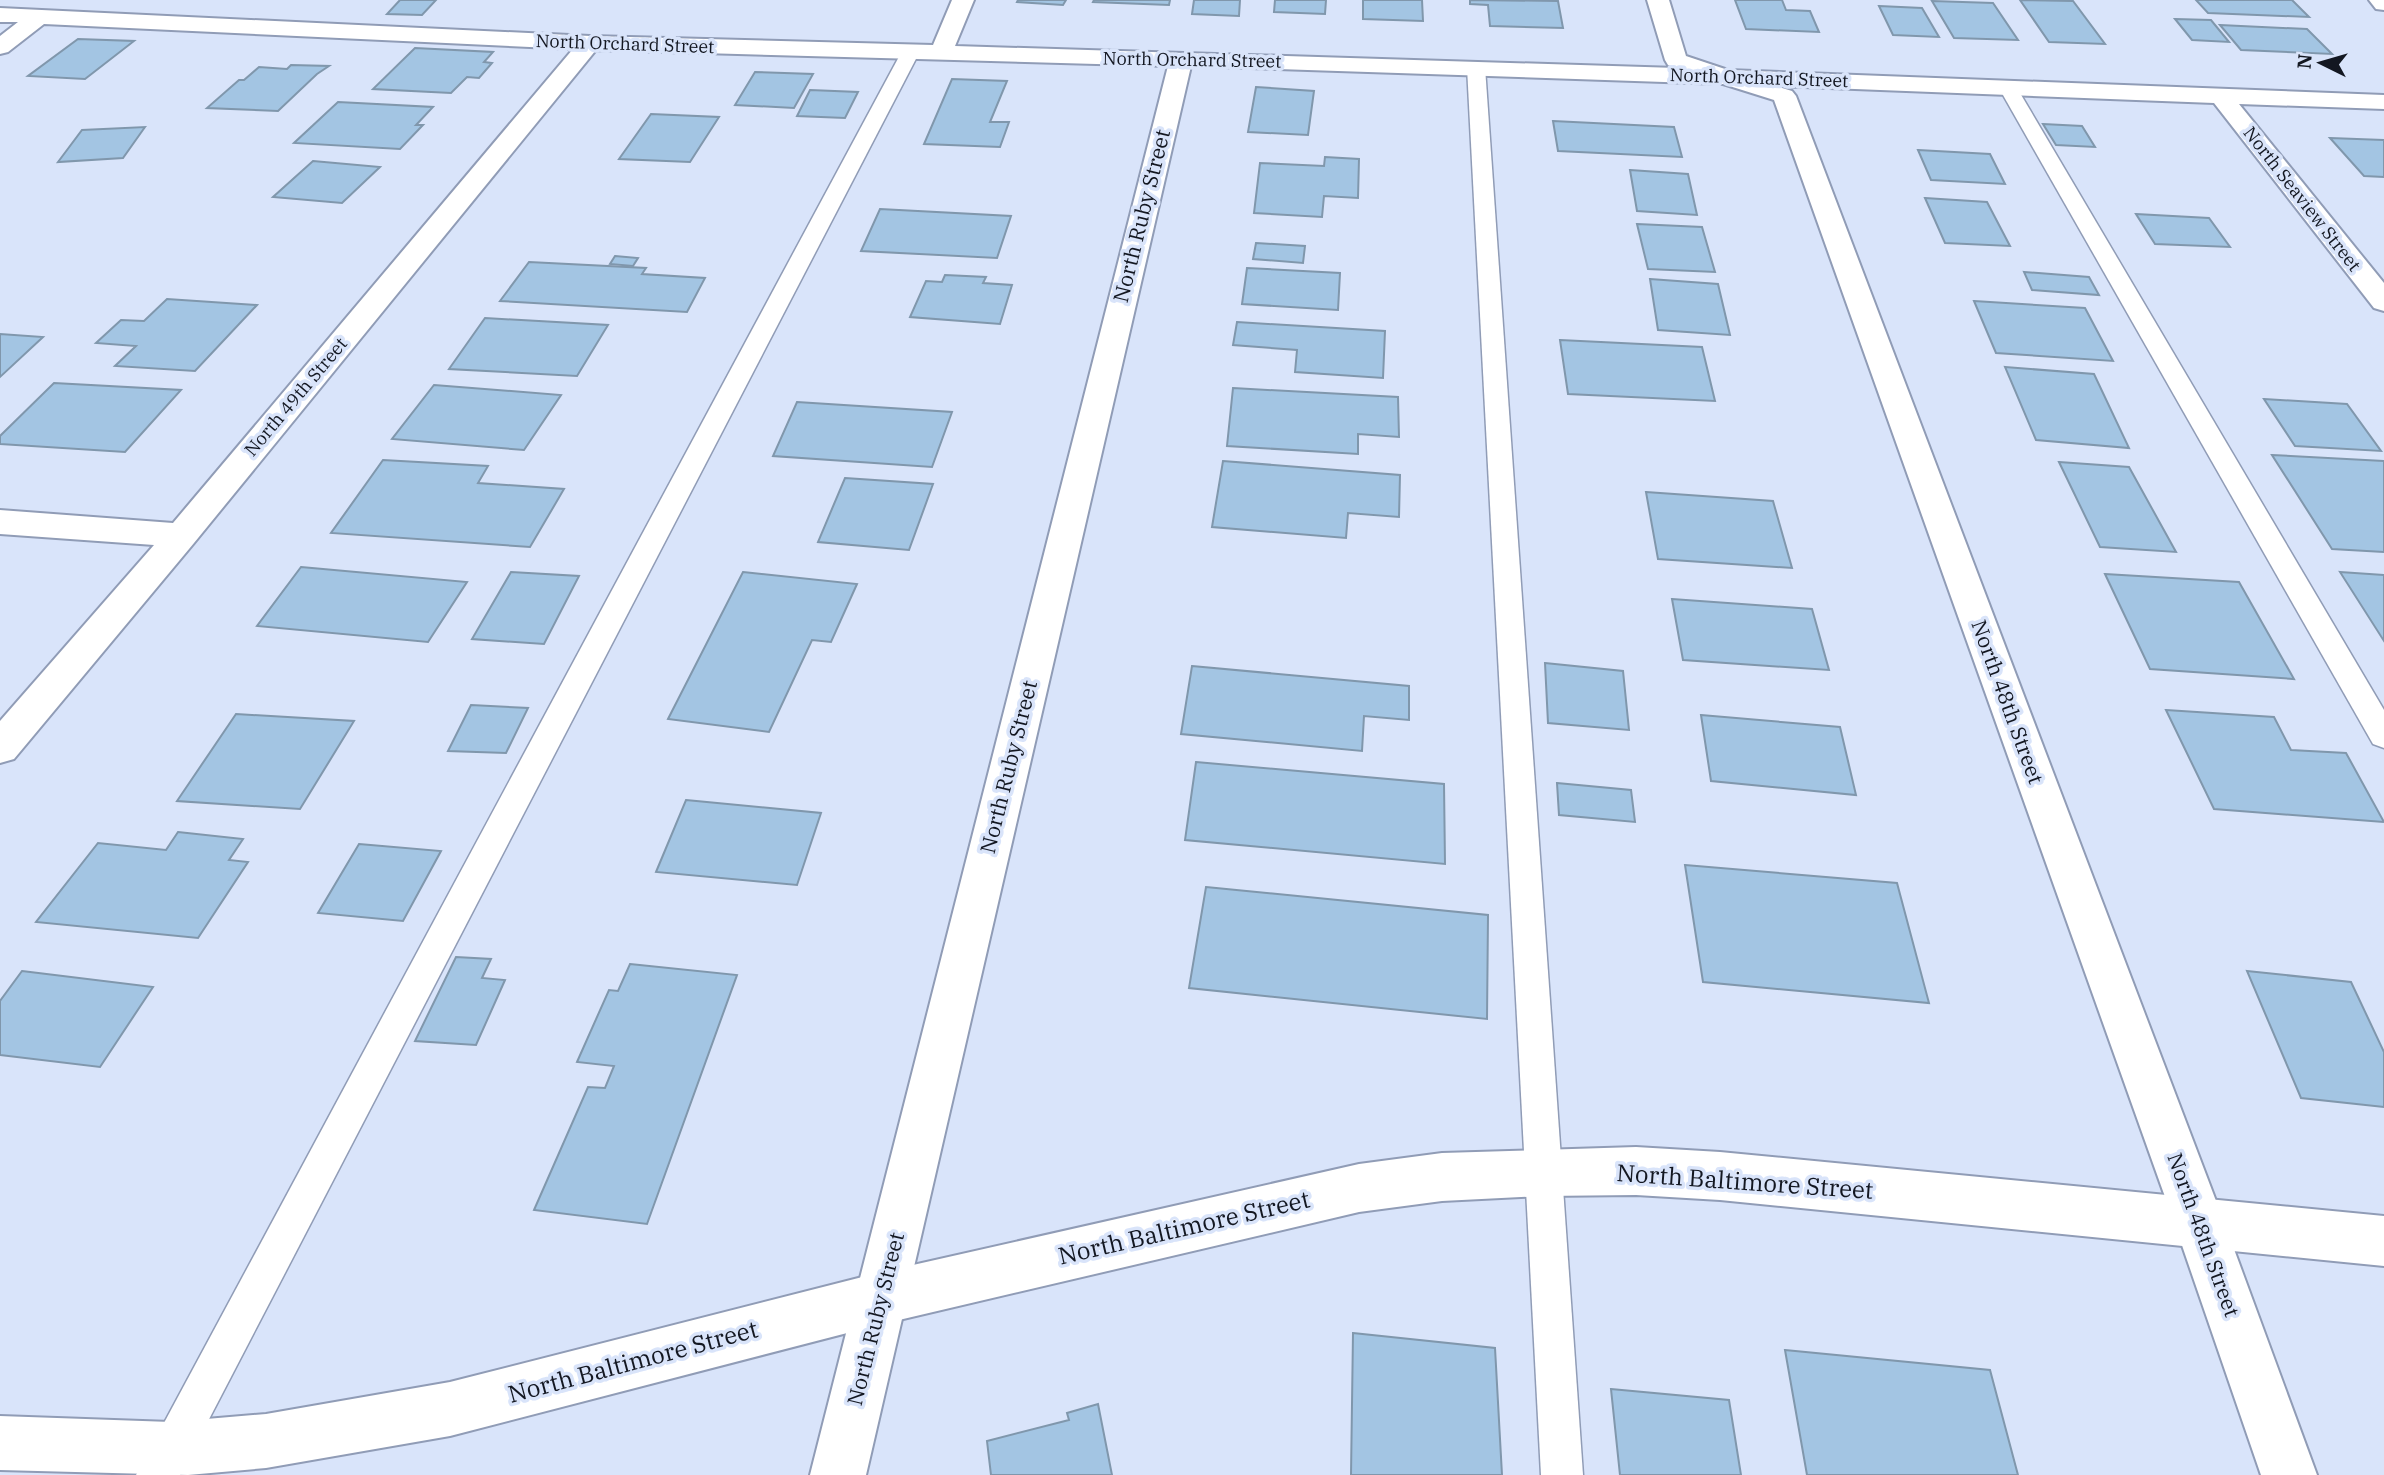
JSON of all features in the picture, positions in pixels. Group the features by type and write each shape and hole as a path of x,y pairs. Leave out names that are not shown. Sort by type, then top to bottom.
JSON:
{"street":[{"path":"941,53 963,0"},
{"name":"North 48th Street","path":"1658,0 1676,60 1784,96 2199,1223 2289,1475"},
{"path":"2379,0 2384,4"},
{"name":"North Orchard Street","path":"0,15 590,43 1476,67 2384,102"},
{"path":"0,47 39,16"},
{"name":"North 49th Street","path":"0,748 182,535 590,43"},
{"name":"North Ruby Street","path":"838,1475 1181,60"},
{"name":"North Seaview Street","path":"2220,95 2384,302"},
{"path":"0,522 182,535"},
{"name":"North Baltimore Street","path":"0,1443 164,1462 450,1409 882,1298 1359,1188 1442,1177 1636,1171 1720,1176 2384,1241"}],"lane":[{"path":"164,1462 910,53"},
{"path":"1476,67 1562,1475"},
{"path":"2008,88 2384,736"}],"building":[{"path":"400,0 436,0 422,15 387,14"},
{"path":"1066,0 1063,5 1017,2"},
{"path":"1170,0 1169,5 1093,2"},
{"path":"1194,0 1240,0 1239,16 1192,14"},
{"path":"1275,0 1326,0 1325,14 1274,12"},
{"path":"1363,0 1422,0 1423,21 1363,19"},
{"path":"1470,0 1558,1 1563,28 1490,26 1488,5 1470,4"},
{"path":"1735,0 1782,0 1786,10 1810,11 1819,32 1746,29"},
{"path":"2020,0 2073,1 2105,44 2049,42"},
{"path":"2196,0 2292,0 2309,17 2208,13"},
{"path":"1932,1 1993,3 2018,40 1954,38"},
{"path":"1879,6 1922,8 1939,37 1893,35"},
{"path":"2175,19 2211,20 2229,42 2192,40"},
{"path":"2220,25 2307,29 2332,54 2241,50"},
{"path":"78,39 134,41 85,79 28,76"},
{"path":"415,48 493,52 484,62 492,63 479,78 467,77 451,93 373,89"},
{"path":"291,65 329,66 278,111 207,108 239,80 244,80 259,67 287,69"},
{"path":"755,72 813,74 794,108 735,105"},
{"path":"952,79 1007,81 990,122 1009,122 1000,147 924,144"},
{"path":"1256,87 1314,91 1308,135 1248,132"},
{"path":"810,90 858,92 845,118 797,116"},
{"path":"338,102 433,107 416,125 423,125 400,149 294,143"},
{"path":"651,114 719,117 690,162 619,159"},
{"path":"1553,121 1674,127 1682,157 1558,151"},
{"path":"2043,124 2082,126 2095,147 2056,145"},
{"path":"145,127 123,158 58,162 82,130"},
{"path":"2330,138 2384,140 2384,177 2364,176"},
{"path":"1918,150 1990,154 2005,184 1931,180"},
{"path":"1325,157 1359,159 1358,198 1324,196 1322,217 1254,213 1260,163 1324,166"},
{"path":"313,161 380,167 342,203 273,197"},
{"path":"1630,170 1688,174 1697,215 1637,211"},
{"path":"1925,198 1987,202 2010,246 1945,243"},
{"path":"880,209 1011,216 997,258 861,251"},
{"path":"2136,214 2209,218 2230,247 2155,244"},
{"path":"1637,224 1702,227 1715,272 1648,269"},
{"path":"1256,243 1305,246 1303,263 1253,259"},
{"path":"615,256 638,258 633,266 610,264"},
{"path":"529,262 646,268 642,274 705,278 687,312 500,301"},
{"path":"1247,268 1340,273 1338,310 1242,304"},
{"path":"2024,272 2089,277 2099,295 2032,290"},
{"path":"945,275 986,277 983,283 1012,285 1000,324 910,317 926,281 942,282"},
{"path":"1650,279 1718,284 1730,335 1658,330"},
{"path":"167,299 257,305 195,371 115,366 136,346 96,343 121,320 144,321"},
{"path":"1974,301 2085,308 2113,361 1996,353"},
{"path":"485,318 608,325 577,376 449,369"},
{"path":"1237,322 1385,331 1383,378 1295,372 1297,350 1233,345"},
{"path":"0,334 43,337 0,377"},
{"path":"1560,340 1702,347 1715,401 1568,394"},
{"path":"2005,367 2094,374 2129,448 2036,440"},
{"path":"54,383 181,390 125,452 0,444 0,436"},
{"path":"434,385 561,395 524,450 392,439"},
{"path":"1233,388 1398,397 1399,437 1358,434 1358,454 1227,446"},
{"path":"2264,399 2347,404 2381,451 2295,446"},
{"path":"797,402 952,412 932,467 773,456"},
{"path":"2272,455 2384,461 2384,552 2332,549"},
{"path":"383,460 488,466 478,483 564,489 530,547 331,533"},
{"path":"1223,461 1400,475 1399,517 1348,513 1346,538 1212,527"},
{"path":"2059,462 2129,467 2176,552 2100,547"},
{"path":"845,478 933,484 909,550 818,542"},
{"path":"1646,492 1773,501 1792,568 1658,559"},
{"path":"301,567 467,582 428,642 257,626"},
{"path":"511,572 579,576 544,644 472,639"},
{"path":"743,572 857,584 831,642 812,640 769,732 668,719"},
{"path":"2340,572 2384,575 2384,641"},
{"path":"2105,574 2239,582 2294,679 2150,669"},
{"path":"1672,599 1812,609 1829,670 1683,660"},
{"path":"1545,663 1623,671 1629,730 1548,723"},
{"path":"1192,666 1409,686 1409,720 1364,716 1362,751 1181,734"},
{"path":"471,705 528,708 506,753 448,751"},
{"path":"2166,710 2274,717 2291,750 2346,753 2384,822 2214,809"},
{"path":"236,714 354,721 300,809 177,801"},
{"path":"1701,715 1840,727 1856,795 1711,781"},
{"path":"1196,762 1444,784 1445,864 1185,840"},
{"path":"1557,783 1631,790 1635,822 1559,815"},
{"path":"686,800 821,813 797,885 656,872"},
{"path":"178,832 243,839 229,860 248,862 198,938 36,922 98,843 166,850"},
{"path":"359,844 441,851 403,921 318,913"},
{"path":"1685,865 1897,883 1929,1003 1703,982"},
{"path":"1206,887 1488,915 1487,1019 1189,988"},
{"path":"456,957 491,959 482,978 505,980 476,1045 415,1041"},
{"path":"630,964 737,975 647,1224 534,1210 588,1087 605,1088 614,1066 577,1062 609,990 618,991"},
{"path":"22,971 153,987 100,1067 0,1055 0,1001"},
{"path":"2247,971 2351,982 2384,1052 2384,1107 2301,1098"},
{"path":"1353,1333 1495,1348 1502,1475 1351,1475"},
{"path":"1785,1350 1990,1370 2018,1475 1807,1475"},
{"path":"1611,1389 1729,1400 1741,1475 1620,1475"},
{"path":"1098,1404 1112,1475 991,1475 987,1441 1069,1420 1067,1413"}]}
